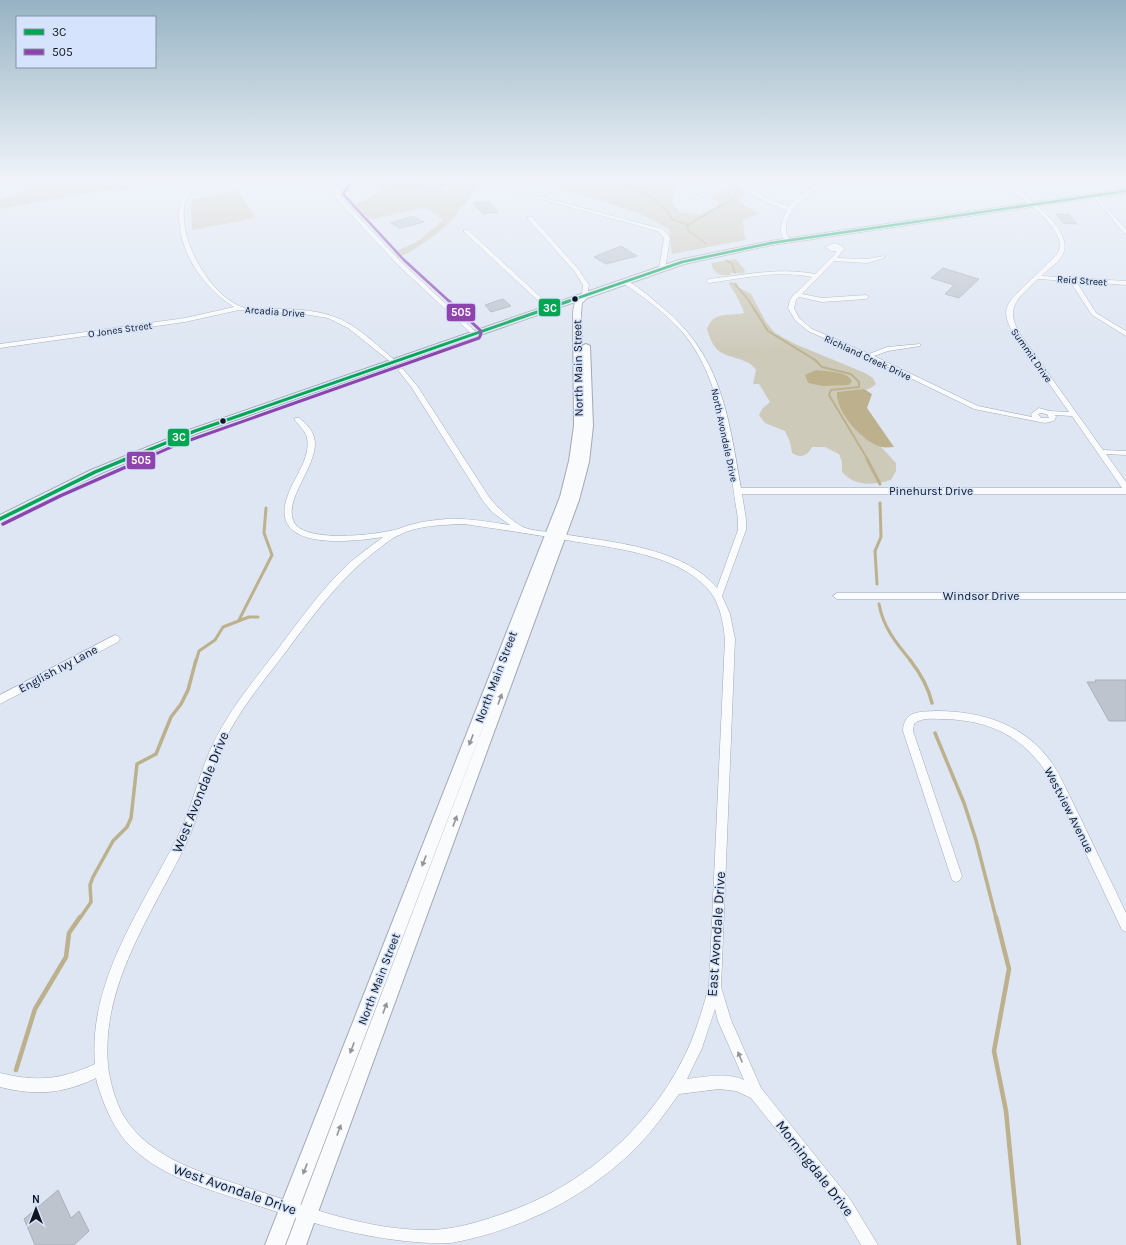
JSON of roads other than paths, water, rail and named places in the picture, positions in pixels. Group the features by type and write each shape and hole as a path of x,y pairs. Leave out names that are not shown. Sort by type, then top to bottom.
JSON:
{"street":[{"name":"Arcadia Drive","path":"184,236 195,261 216,292 239,308 311,313 335,319 363,335 398,366 415,386 486,499 495,510 520,530"},
{"path":"374,236 400,264 475,334"},
{"path":"471,236 549,308"},
{"path":"546,236 577,271 586,285 585,295"},
{"path":"662,269 666,236"},
{"path":"784,236 788,241"},
{"path":"0,520 95,472 195,431 398,366 475,334 585,295 662,269 719,254 818,236"},
{"path":"826,236 832,247 832,258"},
{"name":"Summit Drive","path":"1061,236 1063,245 1060,256 1013,300 1009,308 1009,320 1126,490"},
{"path":"796,295 832,258 838,254 839,250 832,247"},
{"path":"832,258 867,262 882,257"},
{"path":"709,281 777,272 795,272 815,276"},
{"name":"Reid Street","path":"1037,277 1126,283"},
{"path":"1072,279 1094,314 1126,334"},
{"name":"North Avondale Drive","path":"625,282 648,298 676,322 702,355 712,376 720,402 742,519 742,530 718,596"},
{"name":"North Main Street","path":"275,1245 457,795 556,536 580,480 587,444 588,407 585,295"},
{"name":"North Main Street","path":"556,536 574,461 579,426 577,312 578,303 585,295"},
{"path":"796,295 822,300 866,297"},
{"name":"Richland Creek Drive","path":"796,295 791,308 792,313 803,324 822,336 869,356 976,408 1015,415 1036,415 1042,410 1051,416 1075,416"},
{"name":"O Jones Street","path":"0,346 185,320 239,308"},
{"path":"869,356 887,349 918,345"},
{"path":"579,407 588,407"},
{"path":"297,419 309,433 311,448 289,504 289,518 292,524 304,534 323,539 351,539 396,533"},
{"path":"1101,452 1126,453"},
{"name":"Pinehurst Drive","path":"737,491 1126,490"},
{"name":"West Avondale Drive","path":"308,1214 176,1170 150,1154 135,1142 114,1113 100,1069 104,1014 115,974 123,953 183,839 215,751 227,725 334,582 358,559 396,533 424,525 458,521 556,536"},
{"name":"East Avondale Drive","path":"308,1214 376,1234 427,1242 502,1223 537,1210 567,1194 626,1149 676,1086 690,1060 702,1032 715,986 730,639 726,618 718,596 695,573 662,557 556,536"},
{"name":"Windsor Drive","path":"837,596 1126,596"},
{"name":"English Ivy Lane","path":"0,700 115,639"},
{"name":"Westview Avenue","path":"956,876 908,731 908,724 911,719 918,716 963,715 980,718 1006,727 1018,735 1038,753 1046,763 1059,787 1126,926"},
{"name":"North Main Street","path":"296,1245 457,795"},
{"name":"Morningdale Drive","path":"715,986 725,1021 756,1093 845,1204 870,1245"},
{"path":"0,1080 19,1085 49,1086 78,1080 100,1069"},
{"name":"Morningdale Drive","path":"676,1086 719,1082 737,1084 756,1093"}],"waterway":[{"path":"696,236 705,243"},
{"path":"726,260 732,264 735,273"},
{"path":"735,284 750,302"},
{"path":"749,301 768,331 815,360 822,367 851,374 859,382 859,387 831,390 829,395 868,460"},
{"path":"867,459 880,484"},
{"path":"877,584 875,551 881,537 880,503"},
{"path":"239,620 272,555 264,533 266,508"},
{"path":"879,604 887,627 895,641 911,661"},
{"path":"196,661 199,651 215,640 223,627 249,617 258,617"},
{"path":"80,918 91,902 90,885 93,877 113,841 127,827 131,818 137,764 156,754 171,717 181,704 188,690 196,660"},
{"path":"910,660 924,680 932,703"},
{"path":"935,733 964,803 976,840 996,918"},
{"path":"16,1070 35,1009 66,957 69,933 80,917"},
{"path":"996,917 1009,969 994,1051 1006,1111 1019,1245"}]}
